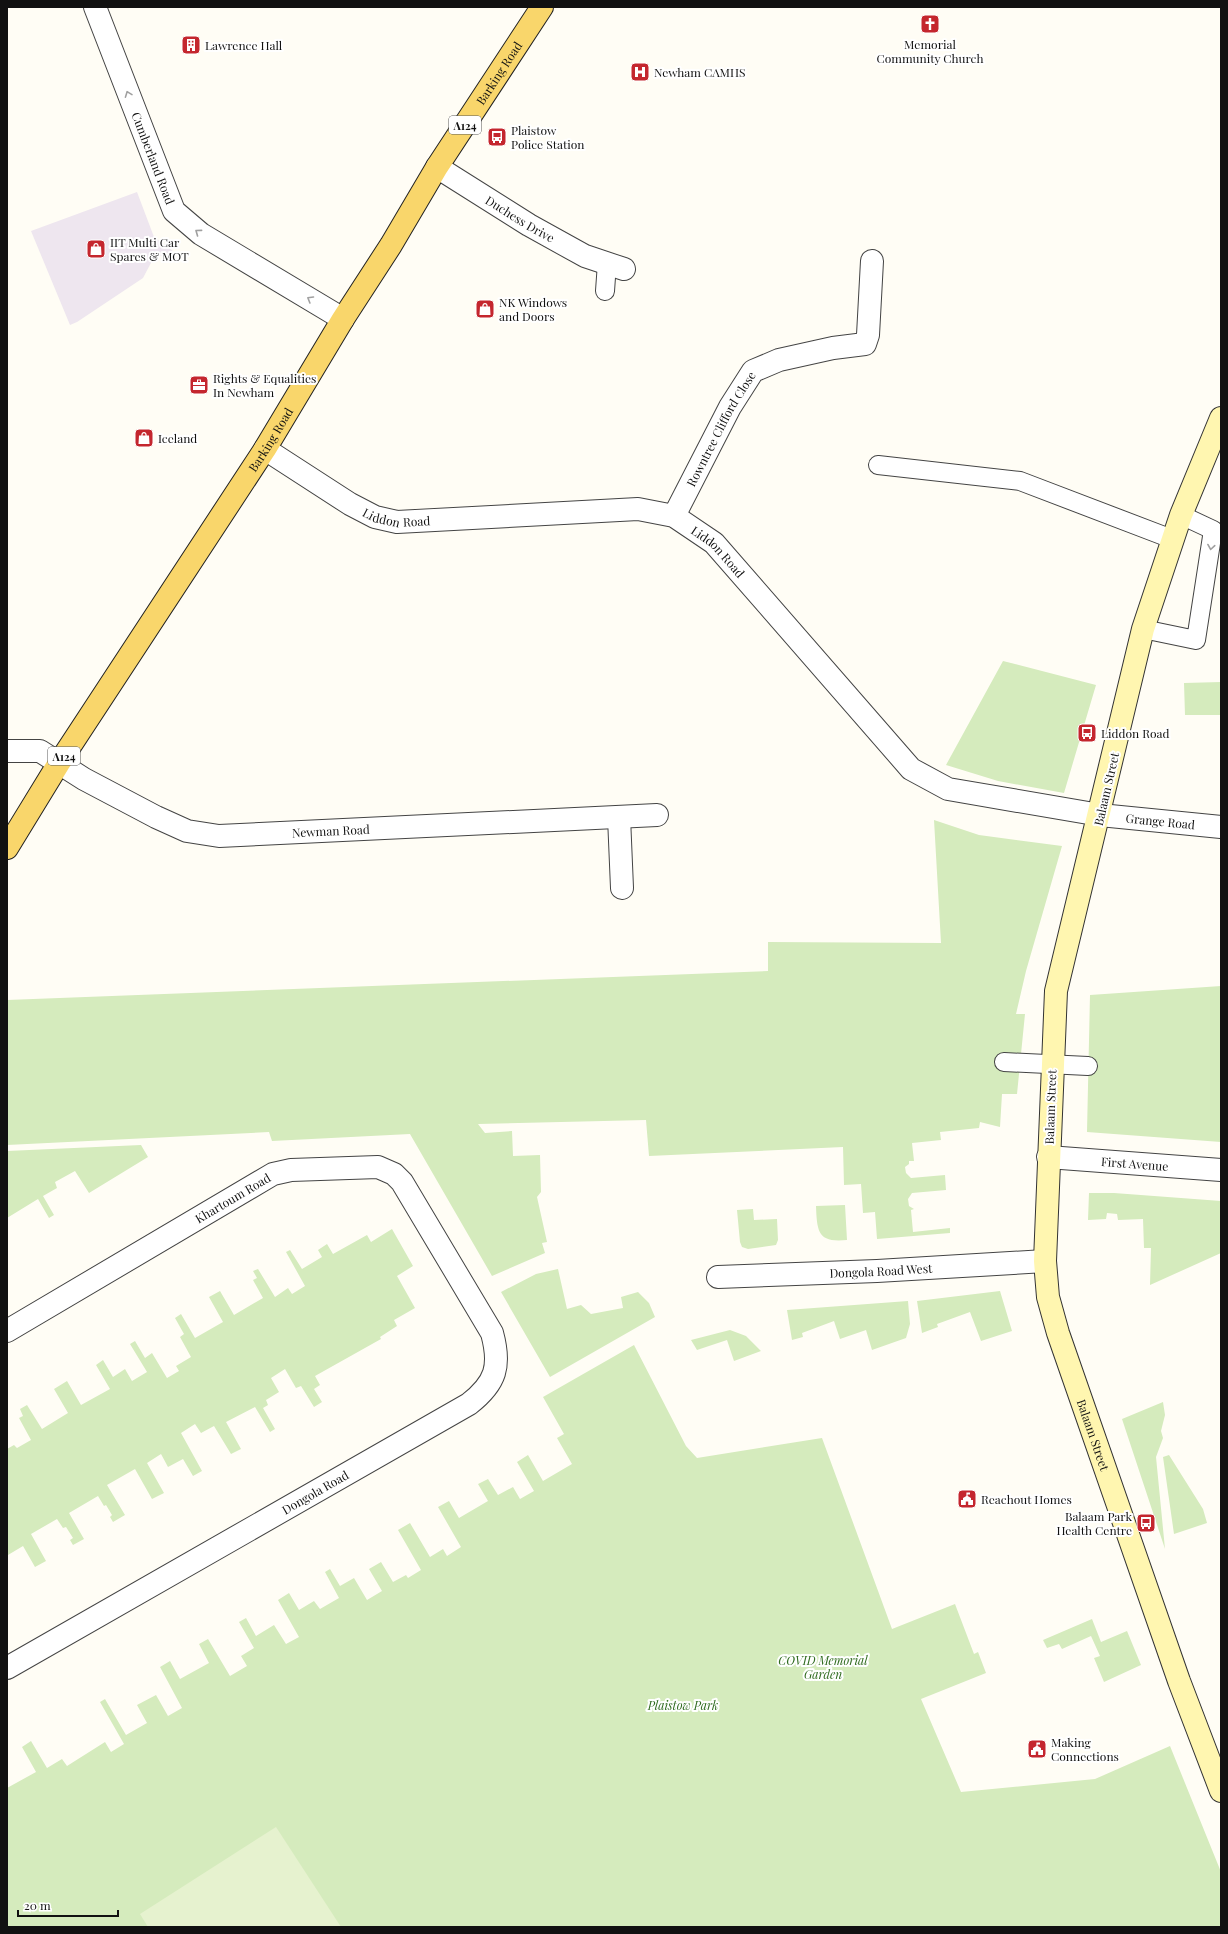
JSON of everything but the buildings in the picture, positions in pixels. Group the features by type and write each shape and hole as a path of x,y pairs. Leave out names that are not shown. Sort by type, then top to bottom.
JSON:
{"main road":[{"name":"Barking Road","path":"7,848 59,763 265,449 343,319 391,245 437,167 542,7"},
{"name":"Balaam Street","path":"1221,418 1214,454 1181,515 1143,629 1100,816 1056,991 1048,1157 1045,1261 1047,1291 1058,1333 1179,1681 1221,1791"}],"street":[{"name":"Cumberland Road","path":"95,7 174,212 200,234 343,319"},
{"name":"Duchess Drive","path":"437,167 529,225 585,256 616,266"},
{"name":"Rowntree Clifford Close","path":"674,516 730,407 753,370 779,360 833,348 865,344 868,335 872,261"},
{"name":"Liddon Road","path":"265,449 350,504 375,517 397,522 638,509 674,516 714,543 911,769 948,789 1100,816"},
{"name":"Newman Road","path":"7,751 40,751 122,800 186,831 219,836 657,815"},
{"name":"Grange Road","path":"1100,816 1221,827"},
{"path":"619,817 622,888"},
{"name":"First Avenue","path":"1048,1157 1221,1170"},
{"name":"Khartoum Road","path":"7,1331 274,1174 291,1170 378,1166 394,1174 402,1182 444,1251"},
{"name":"Dongola Road","path":"7,1668 469,1404 485,1391 496,1367 497,1351 492,1333 444,1251"},
{"name":"Dongola Road West","path":"718,1277 877,1271 1045,1261"}],"lane":[{"name":"Duchess Drive","path":"605,291 616,266"},
{"path":"878,465 1020,482 1172,539"},
{"path":"1143,629 1196,640 1213,530 1181,515"},
{"path":"1004,1062 1088,1066"}],"shaded area":[{"name":"IIT Multi Car Spares & MOT","path":"137,192 154,237 173,251 153,259 143,278 77,322 70,325 31,231"}],"green space":[{"path":"1003,661 1096,685 1064,793 998,781 946,765"},
{"path":"1221,682 1221,715 1185,715 1184,683"},
{"path":"934,820 979,835 1062,846 1026,971 1016,1014 1025,1014 1017,1094 1002,1094 1000,1127 980,1122 979,1128 940,1132 941,1140 912,1143 914,1161 909,1161 909,1164 905,1167 906,1173 911,1178 945,1175 946,1190 912,1193 908,1199 909,1206 914,1209 911,1210 913,1232 950,1228 950,1233 877,1239 875,1212 863,1213 861,1184 844,1185 843,1147 649,1156 646,1120 478,1124 485,1133 512,1131 513,1156 540,1155 541,1192 537,1197 547,1242 542,1243 545,1253 492,1276 410,1134 272,1141 269,1132 7,1145 7,1000 768,971 768,942 941,943"},
{"path":"1221,986 1221,1142 1087,1132 1090,995"},
{"path":"141,1145 148,1157 89,1193 75,1171 55,1182 57,1188 43,1196 54,1215 49,1218 38,1199 7,1218 7,1151"},
{"path":"1089,1193 1114,1193 1221,1201 1221,1253 1150,1285 1151,1248 1144,1248 1143,1219 1118,1220 1117,1214 1107,1213 1106,1219 1088,1220"},
{"path":"845,1205 847,1240 830,1240 821,1234 817,1223 816,1206"},
{"path":"753,1209 754,1220 777,1219 778,1240 776,1245 748,1249 742,1247 740,1242 737,1210"},
{"path":"392,1229 413,1266 397,1276 415,1308 394,1320 397,1326 380,1337 381,1339 315,1376 320,1385 314,1389 322,1402 314,1407 301,1386 296,1388 285,1369 271,1378 279,1392 266,1400 268,1405 263,1408 275,1429 270,1432 255,1407 226,1422 241,1449 231,1454 214,1426 201,1433 195,1424 181,1433 202,1471 193,1476 183,1459 168,1467 161,1454 147,1463 164,1493 152,1499 135,1469 107,1485 125,1515 113,1522 110,1517 112,1515 98,1496 69,1513 84,1539 73,1545 70,1540 73,1538 66,1527 63,1528 57,1519 31,1534 46,1561 35,1567 23,1546 8,1555 7,1449 14,1445 17,1448 31,1440 19,1418 23,1416 20,1409 27,1405 42,1429 68,1413 54,1389 67,1381 81,1405 110,1389 96,1365 103,1360 113,1377 125,1369 132,1381 147,1372 130,1344 135,1341 145,1358 152,1353 167,1378 179,1371 176,1366 191,1357 180,1337 184,1334 175,1318 181,1314 195,1338 223,1322 209,1297 220,1291 234,1315 263,1298 253,1280 257,1278 253,1271 258,1269 275,1297 288,1288 292,1294 305,1286 286,1252 290,1250 302,1269 322,1257 318,1250 327,1244 333,1254 367,1235 371,1242"},
{"path":"558,1269 567,1309 581,1305 591,1314 623,1308 621,1297 638,1292 649,1303 655,1317 550,1377 501,1292 536,1274"},
{"path":"1000,1291 1012,1331 981,1341 970,1312 937,1324 938,1327 922,1333 917,1301"},
{"path":"908,1301 910,1324 906,1338 872,1350 866,1330 840,1339 834,1321 802,1333 803,1337 792,1340 787,1310"},
{"path":"730,1330 746,1336 761,1351 734,1361 727,1340 697,1350 691,1340"},
{"name":"Plaistow Park","path":"634,1345 686,1446 697,1458 822,1438 892,1629 955,1604 974,1654 978,1652 986,1673 921,1699 961,1792 1095,1779 1170,1746 1221,1872 1221,1927 7,1927 7,1788 36,1772 22,1747 31,1741 47,1768 62,1759 67,1766 105,1742 111,1752 124,1744 100,1702 105,1699 126,1735 147,1723 137,1705 156,1695 168,1716 182,1708 160,1667 170,1661 180,1679 209,1663 199,1644 208,1639 230,1676 247,1666 241,1656 254,1648 239,1622 246,1618 256,1636 274,1625 286,1644 299,1637 278,1600 289,1593 299,1610 314,1601 320,1609 339,1598 325,1572 330,1569 340,1586 354,1578 367,1600 382,1591 369,1569 381,1562 393,1582 406,1575 408,1578 421,1570 398,1530 410,1523 430,1557 443,1549 447,1556 461,1547 438,1507 449,1501 459,1518 488,1501 478,1484 488,1479 498,1495 513,1487 520,1499 534,1491 517,1462 528,1455 543,1481 572,1464 557,1438 564,1434 543,1397"},
{"path":"1163,1402 1165,1415 1161,1431 1163,1438 1156,1457 1165,1549 1122,1419"},
{"path":"1169,1455 1203,1509 1207,1523 1174,1534 1163,1457"},
{"path":"1092,1619 1101,1642 1127,1631 1141,1665 1104,1682 1094,1658 1100,1656 1091,1636 1062,1649 1059,1644 1047,1648 1043,1640"},
{"path":"276,1827 341,1927 148,1927 140,1914"}],"place":[{"name":"Memorial Community Church","path":"930,24"},
{"name":"Lawrence Hall","path":"191,45"},
{"name":"Newham CAMHS","path":"640,72"},
{"name":"Plaistow Police Station","path":"497,137"},
{"name":"IIT Multi Car Spares & MOT","path":"96,249"},
{"name":"NK Windows and Doors","path":"485,309"},
{"name":"Rights & Equalities In Newham","path":"199,385"},
{"name":"Iceland","path":"144,438"},
{"name":"Liddon Road","path":"1087,733"},
{"name":"Reachout Homes","path":"967,1499"},
{"name":"Balaam Park Health Centre","path":"1146,1523"},
{"name":"Making Connections","path":"1037,1749"}],"park label":[{"name":"COVID Memorial Garden","path":"823,1667"}]}
